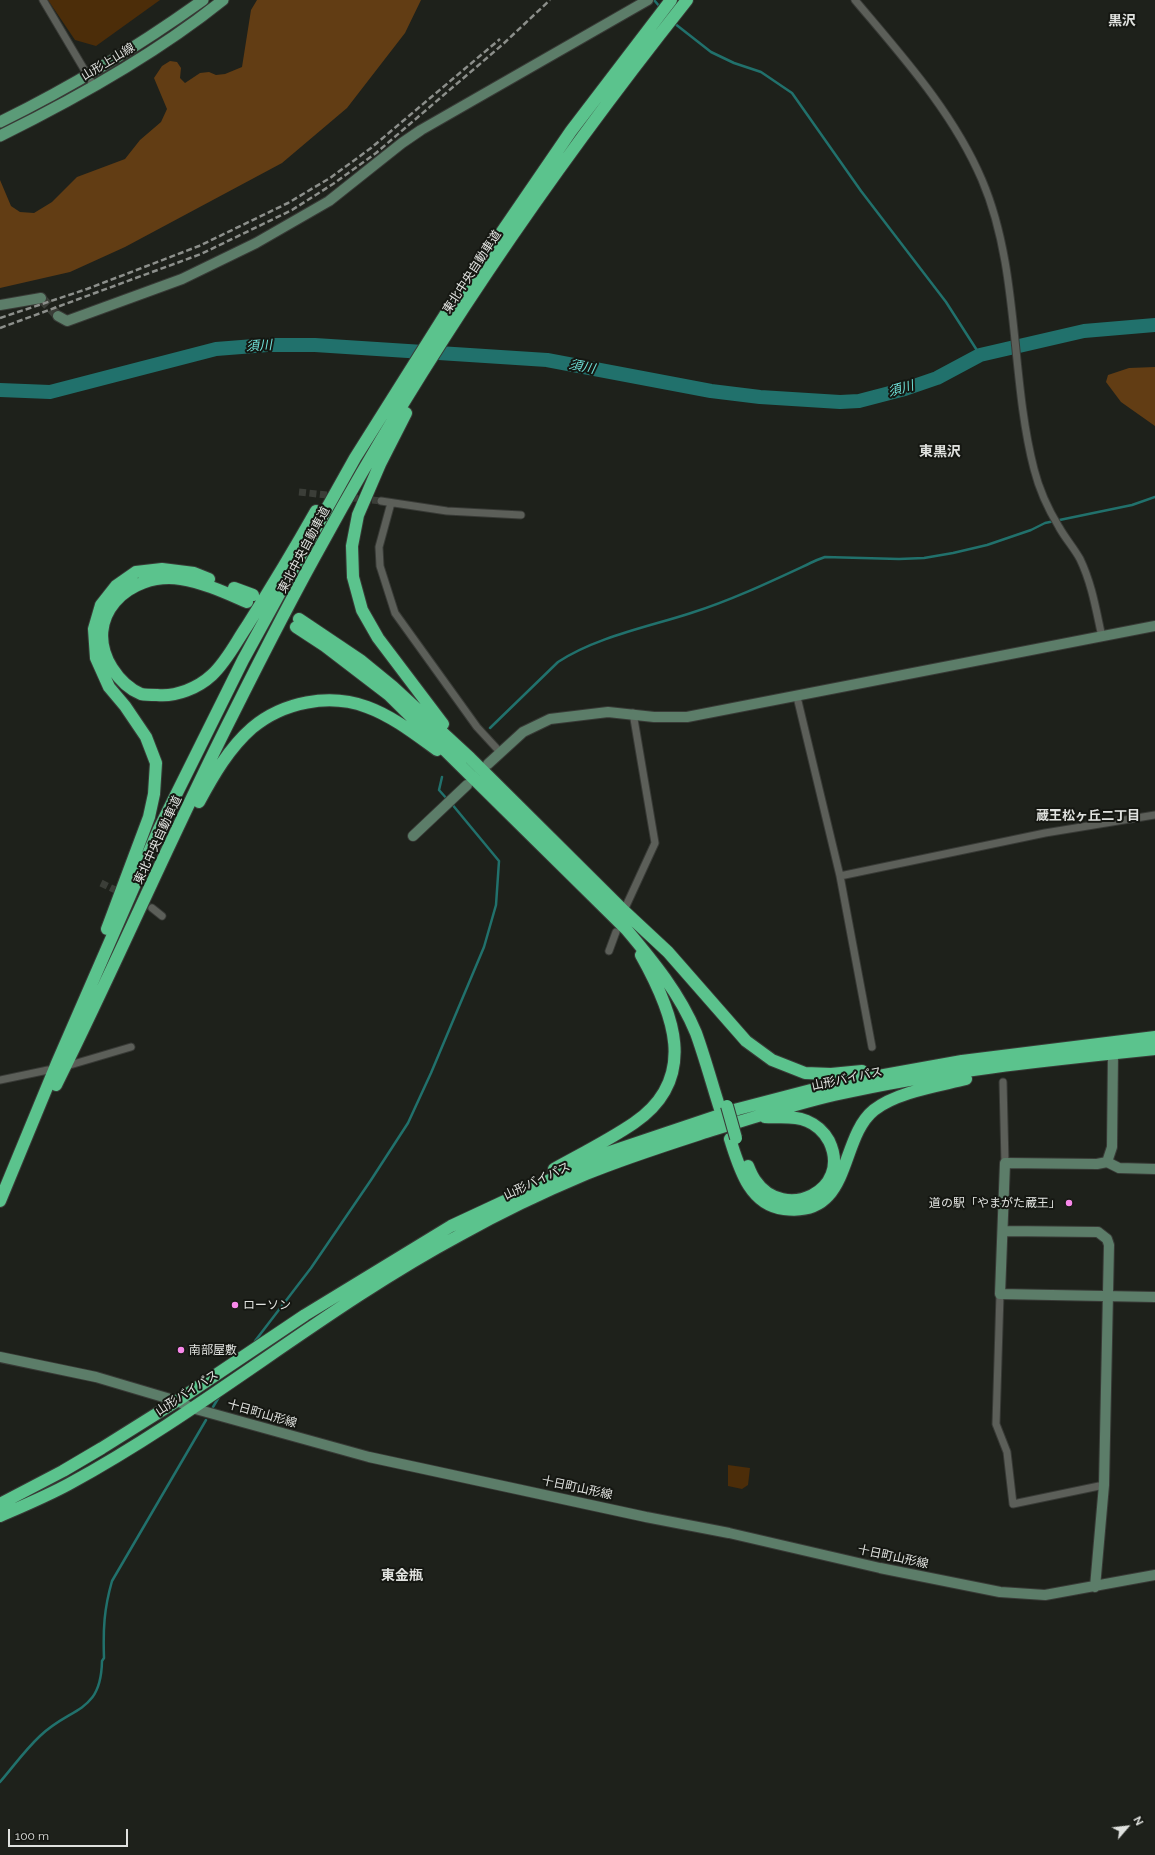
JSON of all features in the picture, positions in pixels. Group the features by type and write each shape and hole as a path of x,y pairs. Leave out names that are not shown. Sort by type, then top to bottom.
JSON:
{"highway":[{"name":"東北中央自動車道","path":"0,1201 20,1156 87,1022 233,714 323,541 375,462 458,318 476,280 571,131 671,0"},
{"name":"東北中央自動車道","path":"20,1156 52,1066 202,739 351,457 476,280 687,0"},
{"path":"52,1066 149,817 154,794 156,763 146,737 125,706 109,687 96,658 94,629 101,605 116,586 136,572 162,568 194,573 250,599 200,583 180,579 158,578 137,584 119,597 106,616 102,637 106,658 120,680 142,694 165,696 190,690 212,675 225,660 275,582 351,457"},
{"path":"375,462 358,515 352,546 353,577 362,610 378,638 428,706 470,758"},
{"path":"723,1107 695,1033 679,1000 662,971 389,695 298,623 360,660 393,687 470,758 668,952 746,1041 772,1060 805,1073 831,1074 861,1072 961,1055 992,1057"},
{"path":"87,1022 123,961 180,839 207,788 225,759 252,728 277,712 301,704 320,700 350,703 366,707 383,714 412,732 461,767"},
{"path":"625,909 660,958 694,1014 702,1033 723,1107 749,1188 758,1198 770,1206 781,1209 804,1209 818,1203 831,1192 842,1175 863,1123 874,1110 905,1094 1047,1061"},
{"path":"475,1214 635,1123 649,1110 666,1090 673,1072 676,1048 671,1020 657,983 621,931"},
{"name":"山形バイパス","path":"0,1504 63,1471 177,1400 305,1315 411,1250 475,1214 610,1152 722,1114 834,1084 992,1057 1155,1037"},
{"name":"山形バイパス","path":"0,1516 68,1484 192,1408 320,1320 385,1279 472,1228 533,1197 588,1173 639,1154 756,1116 837,1095 902,1082 1047,1061 1155,1049"},
{"path":"733,1138 755,1181 766,1191 780,1199 801,1201 818,1193 828,1180 834,1166 833,1150 825,1134 815,1124 794,1117 756,1116"}],"main road":[{"name":"山形上山線","path":"0,122 88,75 136,46 204,0"},
{"name":"山形上山線","path":"0,136 94,86 165,42 223,0"}],"street":[{"path":"43,0 94,86"},
{"path":"855,0 938,102 968,150 982,181 992,209 1004,262 1028,439 1034,469 1040,490 1058,526 1080,559 1092,590 1102,636"},
{"path":"58,316 67,321 107,307 195,273 256,243 329,201 402,143 421,130 646,1"},
{"path":"0,305 41,298"},
{"path":"381,502 447,511 521,515"},
{"path":"391,503 379,548 380,566 395,613 477,726 500,752"},
{"path":"488,764 523,732 550,719 608,712 654,717 687,717 797,697 1155,626"},
{"path":"797,697 840,876 872,1047"},
{"path":"625,909 655,843 633,714"},
{"path":"413,836 467,785"},
{"path":"840,876 1045,833 1155,816"},
{"path":"152,908 162,916"},
{"path":"609,951 621,931"},
{"path":"70,1065 131,1048"},
{"path":"1107,1162 1112,1147 1113,1053"},
{"path":"0,1080 52,1066"},
{"path":"1003,1082 1005,1163 1004,1231 1000,1294 996,1424 1007,1452 1013,1504 1104,1485"},
{"path":"1005,1163 1097,1164 1107,1162 1119,1168 1155,1169"},
{"path":"1004,1231 1098,1232 1104,1236 1109,1245 1104,1485 1095,1588"},
{"path":"1000,1294 1155,1297"},
{"name":"十日町山形線","path":"0,1358 96,1377 177,1400 192,1408 369,1458 654,1518 729,1532 880,1568 994,1591 1045,1595 1095,1588 1155,1575"}],"shaded area":[{"path":"48,0 160,0 96,46 75,40"},
{"path":"257,0 421,0 405,33 347,108 282,163 125,247 70,272 0,288 0,180 11,206 20,212 34,213 52,202 77,177 125,159 140,140 161,122 167,109 154,78 162,66 170,61 177,62 181,68 180,78 185,83 200,73 209,72 216,75 225,74 242,67 251,10"},
{"path":"1155,367 1155,426 1121,402 1106,382 1108,375 1129,368"},
{"path":"728,1465 750,1468 748,1485 742,1489 728,1486"}],"waterway":[{"path":"654,0 660,7"},
{"path":"674,23 711,52 734,63 761,72 792,93 861,191 946,302 980,355"},
{"name":"須川","path":"0,390 50,392 216,349 267,345 315,345 547,360 711,391 760,397 840,402 859,401 905,389 937,378 980,355 1084,331 1155,325"},
{"path":"490,728 558,662 573,653 605,639 691,613 723,601 825,557 899,559 924,558 953,553 987,545 1031,530 1045,523 1132,505 1155,497"},
{"path":"442,777 439,790 447,799"},
{"path":"255,1341 311,1268 408,1123 431,1073 484,947 496,905 499,861 451,803"},
{"path":"213,1407 219,1397"},
{"path":"0,1782 40,1736 52,1726 82,1707 90,1700 96,1691 100,1678 102,1661 104,1658 105,1619 107,1601 112,1581 206,1420"}],"tunnel":[{"path":"41,298 58,316"},
{"path":"299,492 381,501"},
{"path":"265,601 299,619"},
{"path":"260,609 296,627"},
{"path":"101,883 152,908"}],"railway":[{"path":"0,328 201,254 292,210 333,184 376,153 502,45 550,0"},
{"path":"0,318 87,289 199,246 288,203 330,178 371,148 500,39"}],"place":[{"name":"道の駅「やまがた蔵王」","path":"1069,1203"},
{"name":"ローソン","path":"235,1305"},
{"name":"南部屋敷","path":"181,1350"}],"district":[{"name":"黒沢","path":"1122,21"},
{"name":"東黒沢","path":"940,452"},
{"name":"蔵王松ヶ丘二丁目","path":"1088,816"},
{"name":"東金瓶","path":"402,1576"}]}
